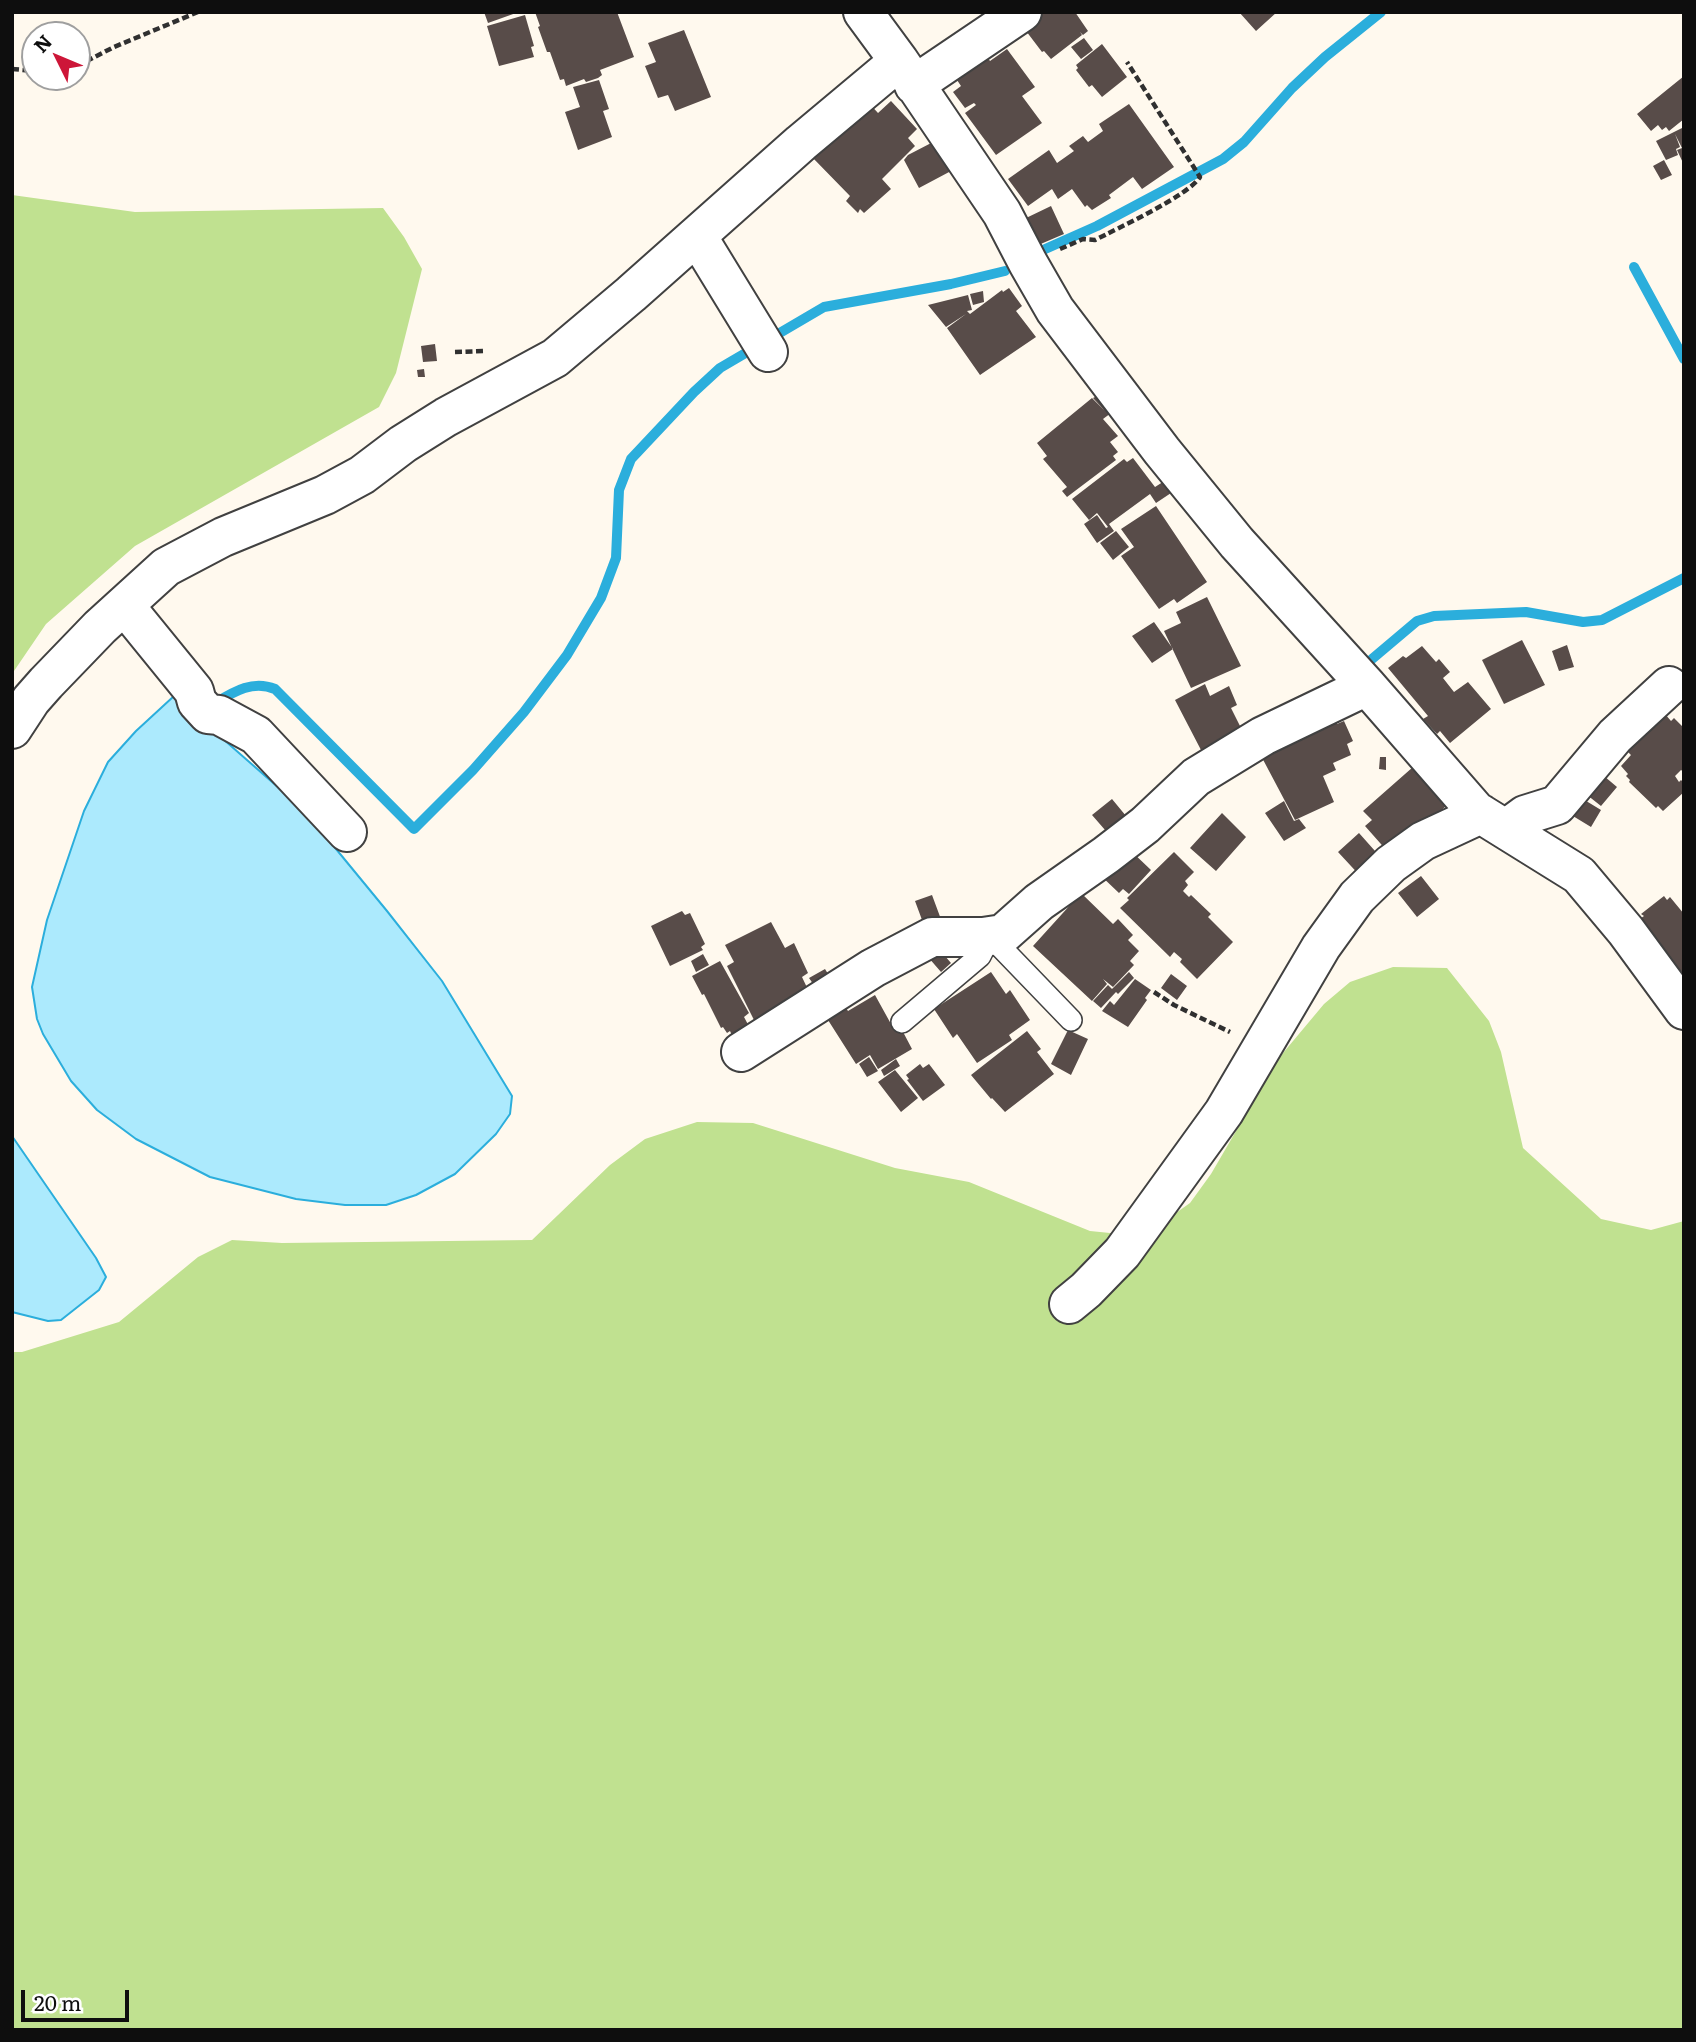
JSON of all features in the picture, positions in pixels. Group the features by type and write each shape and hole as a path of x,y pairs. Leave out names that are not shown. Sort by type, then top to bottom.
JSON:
{"street":[{"path":"863,12 1002,213 1055,310 1162,451 1237,543 1476,811 1579,875 1626,931 1684,1010"},
{"path":"12,729 46,682 100,627 166,568 223,537 326,495 362,475 403,444 446,417 555,358 750,188 906,73 1022,12"},
{"path":"697,236 768,352"},
{"path":"120,609 133,616 194,691 203,708 256,735 348,832"},
{"path":"741,1052 873,968 932,937 1003,934 1039,902 1144,825 1196,777 1263,736 1367,686"},
{"path":"1069,1304 1122,1252 1224,1112 1321,947 1357,897 1391,864 1423,841 1557,805 1615,736 1669,686"}],"lane":[{"path":"902,1022 980,956 990,936 1071,1020"}],"path":[{"path":"91,59 198,12"},
{"path":"1028,263 1083,239 1096,240 1182,194 1200,177 1127,62"},
{"path":"1154,992 1262,1047"}],"green space":[{"path":"12,195 135,212 383,208 422,269 396,373 379,407 135,546 46,624 12,676"},
{"path":"1393,967 1447,968 1489,1021 1501,1052 1523,1148 1601,1219 1651,1230 1684,1221 1684,2030 12,2030 12,1352 22,1352 119,1322 198,1257 232,1240 282,1243 532,1240 610,1165 645,1139 697,1122 753,1123 895,1168 969,1182 1090,1231 1130,1235 1166,1220 1190,1203 1211,1174 1278,1059 1324,1004 1350,982"}],"water":[{"path":"174,696 304,810 442,981 512,1096 510,1114 496,1134 455,1174 416,1195 386,1205 345,1205 296,1199 210,1177 136,1139 97,1110 71,1081 43,1034 37,1019 32,987 47,920 84,811 108,762 136,731"},
{"path":"12,1136 96,1258 106,1277 99,1290 61,1320 48,1321 12,1312"}],"building":[{"path":"484,12 516,12 516,13 488,23"},
{"path":"535,12 617,12 634,57 600,70 602,75 598,78 586,82 584,79 566,86 564,79 560,80 550,52 547,52"},
{"path":"1034,12 1075,12 1088,31 1083,35 1080,32 1082,35 1051,59 1042,52 1020,23"},
{"path":"1239,12 1277,12 1256,31"},
{"path":"525,15 534,46 531,47 534,57 499,66 487,26"},
{"path":"684,30 711,97 675,111 668,95 658,98 645,66 656,62 648,43"},
{"path":"1084,38 1093,50 1081,59 1071,47"},
{"path":"1102,44 1127,77 1102,97 1092,85 1089,87 1076,70 1076,65"},
{"path":"1007,49 1035,87 1022,96 1042,123 996,155 965,113 976,105 974,103 965,108 953,92 961,86 955,77 985,54 990,61"},
{"path":"1684,76 1684,119 1669,131 1666,127 1662,130 1658,125 1651,131 1637,114"},
{"path":"599,80 609,109 603,111 612,137 578,150 565,112 580,107 573,87"},
{"path":"867,101 878,113 891,101 917,129 908,138 915,146 882,179 891,189 864,213 860,209 858,213 846,201 850,196 811,156"},
{"path":"1129,104 1174,167 1142,189 1133,177 1109,195 1111,198 1092,210 1087,205 1085,207 1072,189 1058,199 1052,189 1028,206 1008,179 1049,150 1057,163 1074,151 1069,146 1083,136 1088,142 1103,131 1099,124"},
{"path":"1684,127 1684,165 1677,150 1682,148 1675,134 1680,147 1676,149 1678,155 1666,160 1656,141"},
{"path":"935,141 951,171 919,188 904,160 908,155"},
{"path":"1664,160 1672,175 1661,180 1653,166"},
{"path":"1051,206 1064,234 1036,246 1024,219"},
{"path":"1009,288 1022,306 1016,311 1036,337 980,375 947,328 966,314 946,327 928,305 968,295 972,310 967,311 970,314 1002,290 1003,292"},
{"path":"983,291 984,302 973,305 970,294"},
{"path":"435,344 437,361 423,362 421,346"},
{"path":"424,369 425,377 418,377 417,370"},
{"path":"1097,396 1111,413 1103,419 1118,436 1110,442 1118,452 1113,456 1116,460 1067,497 1062,491 1067,487 1043,459 1047,456 1037,443 1092,398 1104,410 1093,398"},
{"path":"1133,458 1155,487 1166,480 1174,491 1156,503 1150,494 1109,524 1114,531 1097,543 1084,524 1097,515 1106,528 1108,527 1097,513 1089,520 1072,499 1124,459 1127,462"},
{"path":"1156,506 1207,582 1177,603 1174,599 1159,609 1121,556 1134,547 1121,529"},
{"path":"1116,531 1129,547 1113,560 1100,543"},
{"path":"1207,597 1241,666 1191,688 1164,631 1181,623 1176,612"},
{"path":"1154,622 1173,649 1152,663 1132,636"},
{"path":"1522,640 1545,685 1504,704 1482,660"},
{"path":"1567,645 1574,667 1559,671 1552,651"},
{"path":"1422,646 1436,662 1439,659 1450,672 1443,678 1454,692 1468,682 1491,709 1450,743 1440,731 1437,734 1423,719 1428,716 1388,668"},
{"path":"1205,684 1210,696 1229,686 1237,705 1231,708 1241,728 1201,750 1175,700"},
{"path":"1659,707 1671,721 1674,718 1684,728 1684,772 1681,770 1675,776 1679,782 1681,780 1684,783 1684,792 1663,811 1658,806 1656,808 1629,782 1626,776 1628,774 1621,766 1631,755 1624,748"},
{"path":"1333,716 1337,724 1344,721 1353,741 1347,744 1351,755 1333,763 1336,770 1323,776 1334,802 1295,820 1259,752"},
{"path":"1380,757 1386,757 1386,770 1379,769"},
{"path":"1413,767 1446,806 1399,850 1388,852 1365,826 1372,820 1363,811"},
{"path":"1598,771 1617,787 1601,806 1582,791"},
{"path":"1578,796 1601,810 1591,827 1568,813"},
{"path":"1112,799 1131,822 1112,838 1092,815"},
{"path":"1284,801 1294,821 1299,819 1306,828 1284,841 1265,813"},
{"path":"1222,813 1246,837 1216,871 1190,848"},
{"path":"1359,833 1383,860 1363,879 1338,852"},
{"path":"1130,850 1151,870 1129,894 1123,889 1119,893 1099,874"},
{"path":"1174,852 1194,872 1185,881 1188,885 1183,891 1211,914 1208,917 1233,942 1197,979 1180,962 1182,959 1174,952 1170,957 1120,908"},
{"path":"1421,876 1439,899 1417,917 1398,893"},
{"path":"1081,893 1113,924 1118,919 1133,935 1128,940 1139,951 1130,961 1134,965 1113,987 1103,979 1107,984 1092,1001 1033,946"},
{"path":"932,895 942,922 925,928 915,901"},
{"path":"1664,896 1667,900 1670,897 1684,914 1684,989 1634,923"},
{"path":"682,911 685,915 690,913 705,944 701,947 703,950 670,966 651,926"},
{"path":"771,922 785,948 794,943 808,973 802,977 811,996 756,1024 727,966 734,962 725,945"},
{"path":"938,948 951,963 941,972 928,957"},
{"path":"703,954 709,965 696,972 691,961"},
{"path":"720,961 749,1013 744,1017 752,1032 735,1042 730,1031 727,1033 721,1028 692,976"},
{"path":"825,969 833,982 818,991 809,978"},
{"path":"991,972 1006,994 1010,990 1030,1020 1009,1035 1012,1040 977,1063 957,1034 953,1038 934,1009"},
{"path":"1129,972 1134,978 1101,1008 1093,1001 1108,985 1112,989"},
{"path":"1171,974 1187,986 1177,1000 1161,988"},
{"path":"1135,979 1151,990 1128,1027 1102,1011 1110,1001 1114,1005"},
{"path":"875,995 891,1024 893,1022 902,1030 912,1049 878,1069 870,1055 856,1064 828,1020 846,1008 848,1011"},
{"path":"1068,1030 1088,1039 1071,1075 1051,1064"},
{"path":"1027,1031 1041,1049 1037,1052 1054,1074 1005,1112 971,1075"},
{"path":"869,1057 878,1071 867,1077 859,1064"},
{"path":"896,1059 900,1066 884,1076 881,1070"},
{"path":"920,1064 923,1068 929,1064 945,1085 923,1101 906,1075"},
{"path":"895,1070 918,1098 901,1112 878,1082"}],"waterway":[{"path":"1043,250 1097,226 1223,159 1244,142 1292,88 1325,57 1381,12"},
{"path":"1634,267 1684,359"},
{"path":"215,703 252,686 275,689 414,829 473,770 524,712 567,655 601,598 616,558 619,490 631,459 694,392 720,368 824,307 951,284 1005,271"},
{"path":"1372,659 1417,621 1434,616 1526,612 1583,622 1602,620 1684,578"}]}
